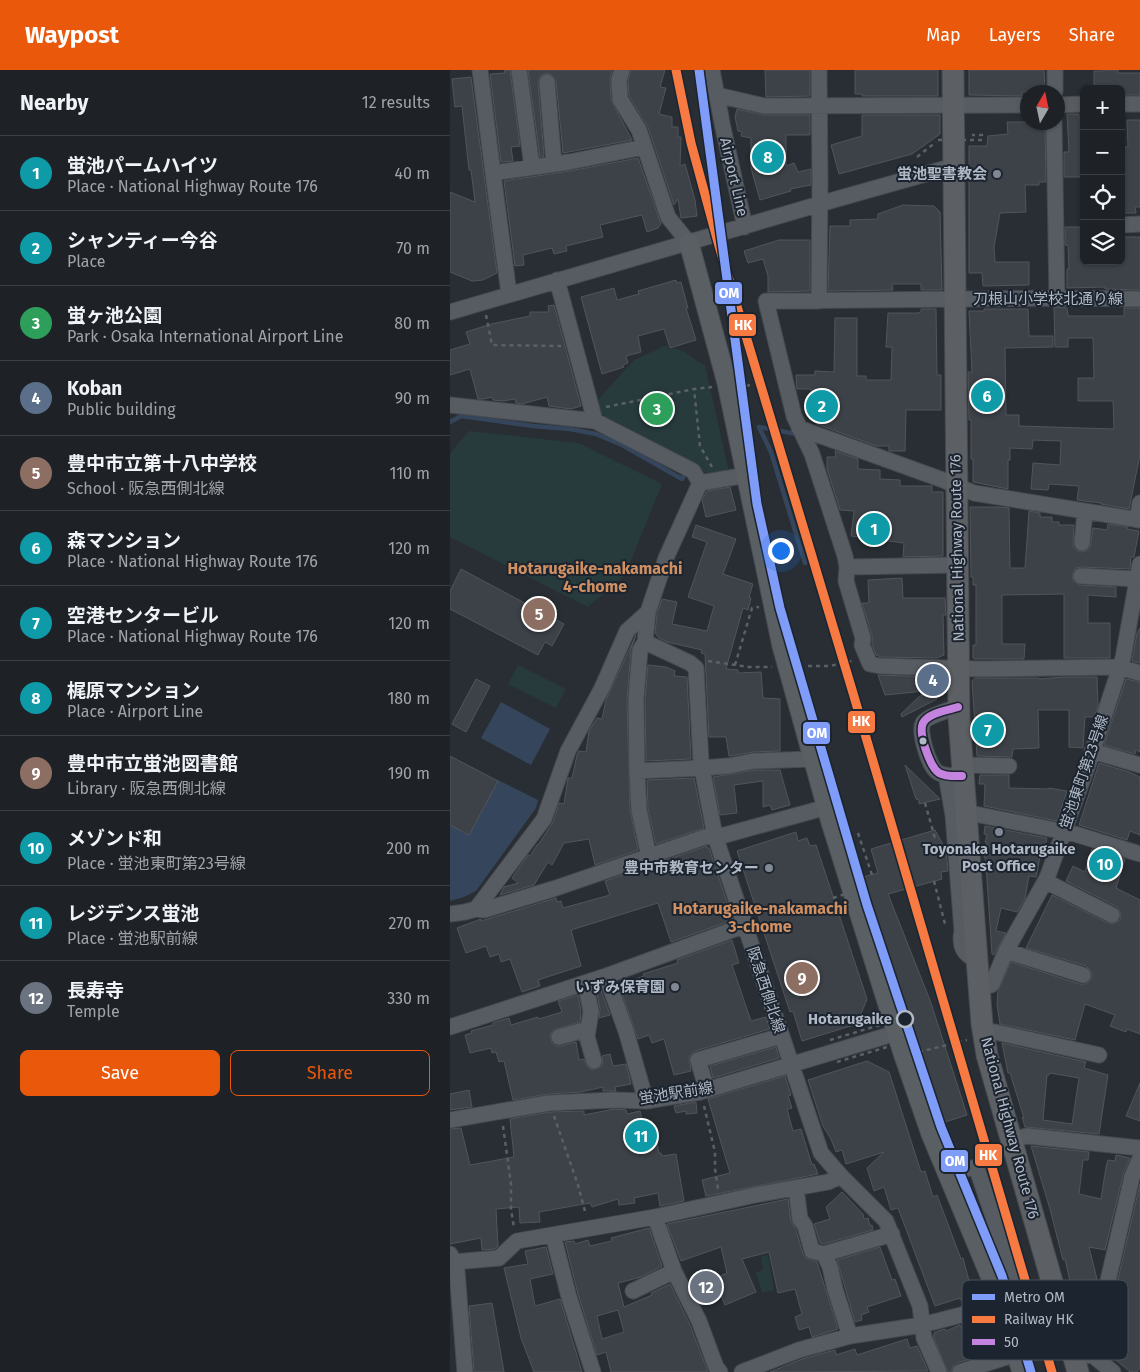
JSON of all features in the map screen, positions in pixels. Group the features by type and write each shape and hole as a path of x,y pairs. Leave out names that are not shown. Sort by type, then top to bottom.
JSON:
{"highway":[{"name":"National Highway Route 176","path":"953,70 959,668 956,772 965,812 979,989 977,1035 987,1055 1052,1280"}],"main road":[{"path":"688,243 727,383 773,604 788,667 827,807 901,1031 931,1134 992,1280"},
{"path":"1018,1360 1022,1372"}],"street":[{"path":"480,70 509,294"},
{"path":"519,70 532,167"},
{"path":"622,70 619,80 620,99 639,130 668,217 688,243"},
{"name":"Airport Line","path":"450,312 746,227 712,70"},
{"path":"819,70 819,301"},
{"path":"1055,70 1055,85"},
{"path":"546,82 554,164"},
{"path":"716,94 764,106 1020,105"},
{"path":"1065,105 1080,104"},
{"path":"1125,104 1140,104"},
{"path":"1054,130 1057,298"},
{"path":"493,173 644,147"},
{"path":"746,227 954,166"},
{"path":"1125,225 1140,224"},
{"path":"557,280 594,416"},
{"name":"刀根山小学校北通り線","path":"799,428 794,416 766,301 1140,299"},
{"path":"450,405 594,416 693,471 700,483"},
{"path":"799,428 974,493 1138,520 1140,503"},
{"path":"799,428 812,454 847,567 846,580 863,638 862,645 870,664 874,666 959,668 1120,667 1140,673"},
{"path":"700,483 747,475"},
{"path":"648,857 639,810 636,771 636,699 640,650 644,642 648,612 666,558 700,483"},
{"path":"1082,543 1085,512"},
{"name":"蛍池東町第23号線","path":"979,989 991,985 1006,951 1045,881 1064,832 1134,622 1140,564"},
{"path":"847,567 957,565"},
{"path":"1080,576 1137,579"},
{"path":"476,909 544,819 568,752 602,688 626,632 648,612"},
{"path":"644,642 693,665"},
{"name":"阪急西側北線","path":"693,665 697,676 702,768 715,836 821,1153 886,1221 920,1306 924,1338 939,1372"},
{"path":"958,707 929,717 922,725 928,759 938,773 1009,766"},
{"path":"1092,751 1140,765"},
{"path":"636,771 728,766 754,761 813,759"},
{"path":"956,772 953,815 962,931 960,943 966,954 976,960"},
{"path":"450,914 476,909 484,910 553,889 705,837 725,835 827,807"},
{"path":"965,812 1064,832 1140,854"},
{"path":"1045,881 1112,915"},
{"path":"450,1027 606,976 746,926"},
{"path":"1006,951 1083,975"},
{"path":"606,976 626,1031 646,1101"},
{"path":"585,983 591,1011 587,1037 594,1061"},
{"path":"559,1037 588,1029"},
{"name":"蛍池駅前線","path":"450,1120 549,1103 646,1101 704,1091 901,1031"},
{"path":"977,1035 995,1032 1099,1054"},
{"path":"704,1091 698,1060 781,1036"},
{"path":"1010,1140 1027,1136 1140,1148"},
{"path":"1103,1280 1132,1177 1140,1158"},
{"path":"949,1177 968,1168 977,1169 1014,1280"},
{"path":"465,1372 456,1339 457,1270 451,1260 499,1258 517,1242 655,1217 828,1182 841,1176"},
{"path":"796,1188 800,1219 805,1226 812,1251 824,1254 892,1234"},
{"path":"655,1217 674,1271 699,1321 716,1367 720,1372"},
{"path":"553,1235 569,1297 593,1372"},
{"path":"824,1254 830,1267 850,1336"},
{"path":"633,1291 674,1271"},
{"path":"742,1372 799,1350 850,1336 922,1325 962,1315"},
{"path":"960,1372 997,1360"},
{"path":"1081,1361 1112,1372"}],"path":[{"path":"917,157 938,140 982,140 982,135 965,135"},
{"path":"720,218 727,245"},
{"path":"483,302 492,345 575,346"},
{"path":"746,386 754,384"},
{"path":"594,416 630,401 714,386"},
{"path":"694,389 700,446 713,470"},
{"path":"735,665 752,608 773,604"},
{"path":"808,666 834,666 866,657"},
{"path":"693,665 701,660 749,667 788,667"},
{"path":"925,803 935,838"},
{"path":"858,833 872,875"},
{"path":"934,881 946,928"},
{"path":"833,898 864,888"},
{"path":"830,1040 901,1031"},
{"path":"837,1062 901,1031"},
{"path":"915,1053 977,1035"},
{"path":"704,1091 715,1152 715,1169 720,1203"},
{"path":"549,1103 578,1185 590,1228"},
{"path":"501,1111 511,1184 511,1208 517,1242"}],"shaded area":[{"path":"667,345 669,349 684,351 705,365 729,472 710,475 600,416 596,402 634,360"},
{"path":"469,431 579,443 662,484 625,575 588,607 450,537 450,455"},
{"path":"518,665 566,689 556,708 508,684"},
{"path":"768,1255 774,1290 762,1293 756,1272 763,1270 761,1256"}],"water":[{"path":"501,702 550,729 531,765 481,738"},
{"path":"498,780 538,800 536,808 476,891 450,901 450,825 469,835"}],"building":[{"path":"504,70 510,70 520,146 511,147 513,161 501,162 490,74 505,73"},
{"path":"528,70 612,70 610,80 611,100 632,140 563,153 556,81 551,74 546,73 541,75 538,82 544,156 540,157"},
{"path":"631,70 665,70 660,87 666,88 659,114 672,117 672,127 678,127 678,137 681,137 680,166 685,164 695,200 697,216 681,218 678,199 674,205 648,127 629,96 628,81"},
{"path":"765,70 810,70 810,96 766,97"},
{"path":"855,70 938,70 938,96 862,96 862,94 855,94"},
{"path":"969,70 1044,70 1045,85 1020,85 1020,96 969,95"},
{"path":"1118,70 1118,73 1140,73 1140,95 1125,95 1125,85 1094,85 1094,71"},
{"path":"471,77 497,273 483,280 472,281 450,272 450,192 475,202 471,170 469,170 462,106 455,107 452,79"},
{"path":"737,109 764,115 810,115 810,135 786,135 786,166 794,163 798,172 811,169 811,185 790,189 791,191 760,200 751,168 751,138 741,136 742,132 738,131 735,117"},
{"path":"1067,114 1079,114 1080,177 1064,177 1064,152 1069,152"},
{"path":"862,115 940,115 940,134 912,154 839,174 831,145 862,136"},
{"path":"1127,120 1140,120 1140,207 1135,207 1136,213 1125,213 1125,147 1128,147"},
{"path":"1007,122 1020,122 1020,130 1045,130 1046,182 1039,182 1039,185 1025,185 1026,212 1000,213 994,247 995,262 1029,262 1029,285 983,286 982,273 969,273 969,146 987,146 988,136 1008,134"},
{"path":"638,158 661,224 658,228 647,232 642,215 600,225 603,237 566,246 567,251 554,254 552,248 523,255 524,265 515,266 504,181"},
{"path":"903,205 934,206 940,212 942,290 921,290 921,284 892,284 893,290 828,291 830,226 850,226 850,220 878,219 878,214"},
{"path":"1065,227 1080,227 1080,265 1125,265 1125,237 1140,237 1140,290 1105,289 1105,287 1067,288 1067,269 1069,269 1068,245 1065,245"},
{"path":"779,240 810,240 810,291 768,292 768,276 763,259 748,263 744,251"},
{"path":"676,280 677,283 681,282 688,308 686,308 696,340 670,348 664,329 638,336 641,352 626,356 628,363 623,365 624,367 602,374 581,297 614,288 617,300 639,294 638,291"},
{"path":"554,305 581,406 571,409 549,406 547,397 522,404 516,403 515,399 503,401 493,400 492,397 478,399 470,369 450,375 450,350 470,344 466,332 491,324 530,316 530,312 549,312 548,306"},
{"path":"1054,307 1067,308 1068,316 1124,316 1124,308 1140,308 1140,455 1129,509 1077,500 1079,486 1049,484 1048,490 1031,489 1033,463 1060,465 1061,441 1033,440 1032,449 1010,448 1008,489 973,482 971,420 969,420 968,372 972,372 969,311 1028,309 1029,336 1053,336 1053,347 1005,348 1006,415 1019,415 1019,426 1114,429 1113,401 1078,401 1078,378 1094,378 1093,338 1068,338 1068,347 1055,347"},
{"path":"921,309 936,309 937,375 941,375 941,410 906,410 905,451 889,451 889,446 876,446 813,421 811,389 797,389 796,375 815,375 815,371 834,372 835,318 857,318 857,376 866,376 866,380 891,380 892,347 886,347 888,313 918,313 921,312"},
{"path":"835,451 858,459 858,469 880,470 880,479 900,480 900,486 932,486 932,492 943,492 943,556 903,557 904,543 851,536 854,511 840,510 827,469 827,457 836,457"},
{"path":"730,487 736,510 706,517 702,500 707,491"},
{"path":"970,507 1009,508 1010,568 1025,568 1029,511 1040,513 1040,517 1052,517 1052,522 1059,522 1059,525 1074,525 1073,546 1081,552 1090,548 1093,528 1107,530 1108,524 1139,531 1134,557 1131,557 1130,569 1081,567 1076,568 1072,575 1073,581 1080,585 1116,587 1116,597 1088,595 1088,623 1110,623 1110,658 1064,658 1064,594 1002,595 1002,644 1025,644 1024,659 973,658 973,645 976,645 976,585 973,585 973,577 971,577"},
{"path":"696,525 736,539 723,574 753,584 748,610 743,608 726,669 738,670 738,673 761,672 763,698 780,699 780,751 754,752 729,756 726,737 709,737 705,654 701,653 702,650 667,642 659,638 655,633 657,614 662,599 677,602 672,624 707,631 714,606 688,597 707,542 692,537"},
{"path":"461,569 564,624 552,646 545,642 538,655 450,609 450,591"},
{"path":"902,578 903,598 945,598 946,615 943,615 944,655 937,658 881,657 876,655 862,603 869,603 868,580"},
{"path":"1140,628 1140,663 1132,661 1137,633"},
{"path":"636,635 631,649 627,699 630,810 638,850 595,865 589,839 564,843 552,865 548,862 534,885 500,895 504,887 518,883 512,878 528,855 530,856 553,822 559,803 564,804 568,778 572,778 577,755 579,751 586,752 589,731 597,718 602,719 606,700"},
{"path":"648,665 666,667 675,671 674,676 687,677 691,759 646,761 645,699"},
{"path":"878,675 938,677 939,684 937,685 937,690 932,690 937,699 902,717 901,714 925,691 885,695"},
{"path":"1097,677 1098,706 1094,717 1085,717 1083,748 1069,747 1069,710 1038,710 1039,748 1013,749 1012,757 977,756 972,681 975,678 1039,679"},
{"path":"476,679 490,686 466,732 452,724"},
{"path":"1126,679 1140,682 1140,752 1136,750 1135,754 1104,745"},
{"path":"450,756 498,781 469,835 450,825"},
{"path":"1099,763 1140,777 1140,835 1130,831 1127,840 1079,825"},
{"path":"905,765 940,799 919,804"},
{"path":"755,770 780,770 790,805 772,810 770,805 763,807 763,781 734,785 737,813 720,815 713,777"},
{"path":"980,775 1009,775 1009,788 1049,788 1067,791 1057,821 984,806 985,784 979,784"},
{"path":"694,778 704,828 656,844 648,809 647,780"},
{"path":"985,826 1047,838 1044,852 1041,852 1036,877 1029,876 1025,899 1017,912 1001,908 996,931 1006,933 994,955 992,954 986,859 984,858 987,843 985,842 987,835 984,834"},
{"path":"935,830 946,850 948,871 941,872 942,879 888,894 931,1003 967,1115 939,1124 862,882 865,882 863,877 878,873 871,849"},
{"path":"796,832 798,841 807,838 810,846 816,845 867,999 857,1024 802,1041 793,1011 790,1012 737,851"},
{"path":"707,846 733,920 671,942 658,903 571,930 581,966 538,980 540,986 522,992 510,959 501,962 499,954 490,957 486,946 466,953 457,928 481,919 481,921 556,898 557,902 561,901 563,908 610,895 605,881"},
{"path":"1092,849 1125,859 1116,888 1140,900 1140,1034 1127,1029 1126,1032 1110,1026 1115,1015 1085,1004 1075,1040 1000,1024 997,1005 998,991 1011,962 1080,984 1086,984 1092,978 1092,972 1086,966 1026,948 1052,895 1108,923 1113,924 1120,920 1121,914 1117,907 1066,881 1073,866 1085,872"},
{"path":"732,940 739,963 732,965 751,1021 766,1017 770,1029 695,1051 689,1058 691,1071 674,1075 664,1039 652,1043 649,1035 638,1039 619,985 644,976 643,974 678,963 677,960"},
{"path":"600,988 610,1015 599,1018 600,1009 596,989"},
{"path":"578,995 581,1011 580,1022 553,1030 550,1035 552,1043 556,1046 561,1046 576,1042 579,1060 584,1059 587,1067 592,1070 601,1067 603,1063 602,1056 610,1054 613,1066 626,1064 631,1084 615,1087 616,1091 603,1091 603,1087 581,1092 548,1094 513,1100 504,1061 499,1062 496,1052 492,1053 491,1048 470,1053 465,1035 472,1033 471,1031 509,1018 511,1025 562,1012 558,1001"},
{"path":"1002,1043 1086,1062 1084,1068 1108,1075 1099,1134 1025,1127 1010,1073 1008,1073","holes":["1050,1073 1079,1078 1072,1124 1043,1120 1047,1075"]},
{"path":"776,1047 779,1058 713,1078 710,1066"},
{"path":"867,1061 889,1072 921,1172 925,1171 933,1197 937,1195 961,1259 963,1258 969,1280 962,1280 962,1299 960,1300 960,1298 935,1306 898,1208 891,1210 884,1187 874,1191 867,1168 884,1152 846,1164 842,1150 836,1152 823,1126 808,1080"},
{"path":"785,1076 791,1095 788,1096 792,1108 787,1109 793,1131 801,1129 812,1165 814,1164 818,1174 706,1196 702,1180 730,1173 708,1099"},
{"path":"1140,1083 1140,1121 1126,1116"},
{"path":"469,1090 472,1107 450,1110 450,1094"},
{"path":"696,1102 697,1113 686,1114 686,1111 676,1113 674,1106"},
{"path":"614,1109 626,1110 627,1114 640,1111 643,1123 652,1121 659,1153 662,1156 676,1154 684,1201 660,1206 658,1193 634,1198 635,1203 619,1205 618,1199 592,1207 590,1203 539,1212 540,1222 520,1223 519,1207 496,1209 498,1246 495,1249 482,1250 481,1238 450,1244 450,1129 461,1128 470,1165 514,1157 510,1119 550,1112 584,1111 584,1115"},
{"path":"1031,1146 1089,1152 1088,1160 1083,1160 1079,1194 1101,1199 1108,1160 1115,1161 1116,1155 1130,1158 1123,1175 1105,1250 1089,1247 1097,1280 1070,1280"},
{"path":"1140,1184 1140,1368 1137,1372 1130,1372 1116,1360 1128,1360 1128,1280 1118,1280"},
{"path":"842,1192 863,1214 864,1219 868,1218 873,1230 824,1244 820,1243 814,1224 830,1219 826,1207"},
{"path":"788,1199 791,1221 796,1230 803,1254 806,1258 817,1262 838,1329 812,1337 809,1327 799,1330 795,1317 802,1314 795,1289 778,1293 769,1252 742,1259 756,1292 725,1305 714,1279 727,1273 721,1247 681,1261 667,1224"},
{"path":"649,1228 662,1266 641,1277 618,1283 624,1307 652,1295 651,1293 670,1284 690,1325 708,1372 611,1372 606,1352 597,1355 578,1294 565,1242 574,1241 575,1244 588,1240 590,1246 612,1241 611,1238","holes":["618,1310 624,1332 602,1339 597,1316"]},
{"path":"546,1247 553,1274 530,1279 535,1306 560,1299 582,1372 534,1372 521,1338 504,1268 528,1264 525,1251"},
{"path":"880,1247 892,1280 895,1279 901,1296 867,1307 869,1312 861,1315 862,1320 855,1322 837,1260"},
{"path":"492,1303 504,1372 474,1372 469,1306"},
{"path":"960,1325 962,1360 967,1360 957,1363 953,1366 951,1372 948,1372 933,1336 935,1332 945,1329 946,1331"},
{"path":"907,1339 910,1348 917,1346 928,1371 770,1372 802,1359 835,1350 836,1355 855,1349 857,1355"}],"waterway":[{"path":"450,422 461,416 570,429 596,434 622,445 682,479 683,477"},
{"path":"759,427 771,452 805,563"},
{"path":"759,427 796,434"}],"metro line":[{"name":"OM","path":"699,70 757,504 780,608 867,905 941,1127 1003,1280"},
{"name":"OM","path":"1027,1360 1031,1372"}],"rail line":[{"name":"HK","path":"676,70 691,143 719,246 853,693 1025,1280"},
{"name":"HK","path":"1048,1360 1052,1372"}],"transit line":[{"name":"50","path":"958,707 929,717 923,723 922,734 926,750 936,770 945,775 962,776"}],"place":[{"name":"梶原マンション","path":"768,157"},
{"name":"蛍池聖書教会","path":"997,174"},
{"name":"森マンション","path":"987,396"},
{"name":"シャンティー今谷","path":"822,406"},
{"name":"蛍ヶ池公園","path":"657,409"},
{"name":"蛍池パームハイツ","path":"874,529"},
{"name":"豊中市立第十八中学校","path":"539,614"},
{"name":"Koban","path":"933,680"},
{"name":"空港センタービル","path":"988,730"},
{"name":"Toyonaka Hotarugaike Post Office","path":"999,832"},
{"name":"メゾンド和","path":"1105,864"},
{"name":"豊中市教育センター","path":"769,868"},
{"name":"豊中市立蛍池図書館","path":"802,978"},
{"name":"いずみ保育園","path":"675,987"},
{"name":"Hotarugaike","path":"905,1019"},
{"name":"レジデンス蛍池","path":"641,1136"},
{"name":"長寿寺","path":"706,1287"}],"district":[{"name":"Hotarugaike-nakamachi 4-chome","path":"595,577"},
{"name":"Hotarugaike-nakamachi 3-chome","path":"760,917"}]}
